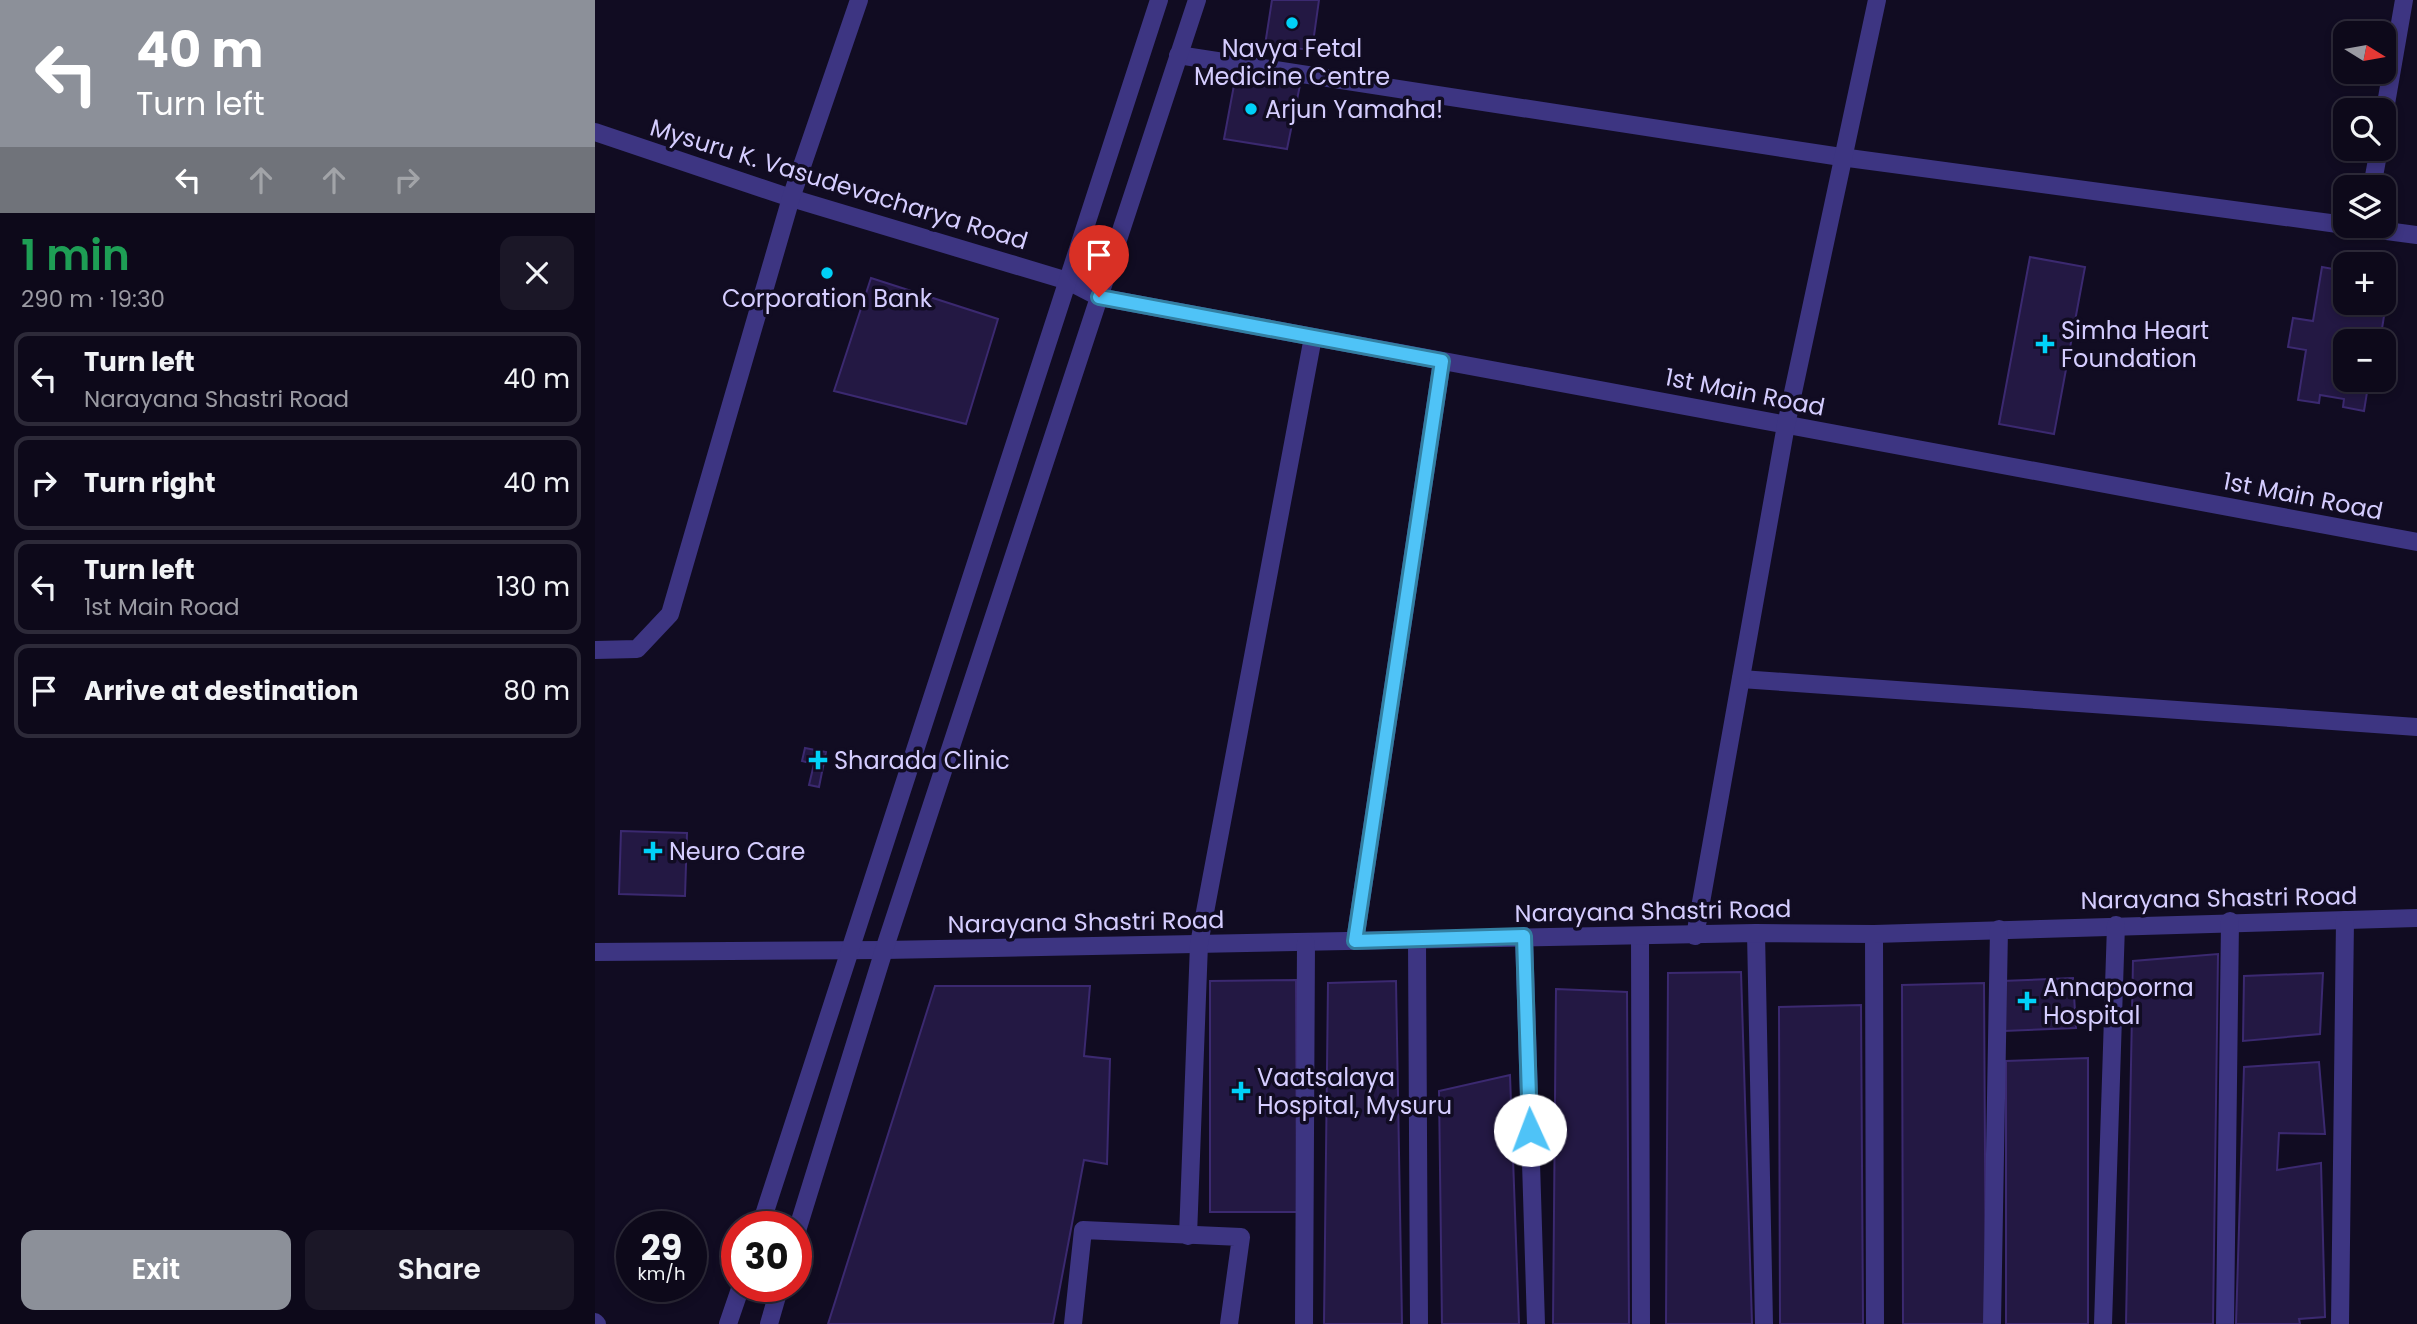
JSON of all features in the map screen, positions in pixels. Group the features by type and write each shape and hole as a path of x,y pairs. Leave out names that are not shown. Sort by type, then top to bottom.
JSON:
{"street":[{"path":"595,650 636,649 670,614 791,198 859,0"},
{"path":"765,1211 1159,0"},
{"path":"803,1211 884,950 1197,0"},
{"path":"1695,936 1786,425 1841,157 1877,0"},
{"path":"2387,98 2404,0"},
{"path":"1178,55 1841,157 2333,223"},
{"name":"Mysuru K. Vasudevacharya Road","path":"595,132 791,198 1068,281"},
{"path":"2396,232 2417,235"},
{"name":"1st Main Road","path":"1068,281 1099,297 2417,542"},
{"path":"1188,1236 1199,944 1313,337"},
{"path":"1355,941 1442,361"},
{"path":"1741,679 2417,727"},
{"name":"Narayana Shastri Road","path":"595,952 849,951 1417,941 1524,936 1874,934 2230,921 2417,918"},
{"path":"2340,1324 2345,920"},
{"path":"2225,1324 2230,921"},
{"path":"2103,1324 2116,925"},
{"path":"1992,1324 1999,929"},
{"path":"1756,933 1764,1324"},
{"path":"1874,934 1875,1324"},
{"path":"1524,936 1536,1324"},
{"path":"1640,937 1641,1324"},
{"path":"1417,941 1419,1324"},
{"path":"1304,1324 1306,943"},
{"path":"1073,1324 1083,1230 1241,1237 1230,1324"},
{"path":"728,1324 736,1302"},
{"path":"769,1324 775,1302"}],"building":[{"name":"Navya Fetal Medicine Centre","path":"1272,0 1319,0 1312,50 1265,45"},
{"path":"1237,69 1301,80 1287,149 1224,139"},
{"path":"2030,257 2085,267 2054,434 1999,424"},
{"path":"2322,267 2333,269 2333,315 2384,315 2382,329 2333,329 2333,392 2367,392 2364,411 2343,407 2344,399 2320,395 2319,403 2298,400 2306,350 2288,347 2293,318 2313,321"},
{"path":"871,278 998,319 966,424 834,391"},
{"path":"805,748 826,752 819,787 809,785 814,764 802,761"},
{"path":"621,831 687,833 685,896 619,894"},
{"path":"2218,954 2213,1324 2126,1324 2133,961"},
{"path":"1741,972 1752,1324 1666,1324 1668,973"},
{"path":"2323,973 2320,1034 2243,1041 2244,976"},
{"path":"2073,978 2076,1028 2004,1031 2002,981"},
{"path":"1296,980 1297,1212 1210,1212 1210,981"},
{"path":"1396,981 1402,1324 1324,1324 1328,983"},
{"path":"1984,983 1986,1324 1903,1324 1902,985"},
{"path":"935,986 1090,986 1084,1056 1110,1059 1107,1164 1084,1160 1053,1324 828,1324"},
{"path":"1556,989 1627,992 1629,1324 1553,1324"},
{"path":"1861,1005 1863,1324 1780,1324 1779,1007"},
{"path":"2088,1058 2088,1324 2006,1324 2006,1061"},
{"path":"2319,1062 2325,1134 2279,1133 2277,1170 2321,1163 2325,1317 2299,1319 2300,1324 2236,1324 2244,1067"},
{"path":"1510,1075 1519,1324 1442,1324 1439,1091"}],"place":[{"name":"Navya Fetal Medicine Centre","path":"1292,23"},
{"name":"Arjun Yamaha!","path":"1251,109"},
{"name":"Corporation Bank","path":"827,273"},
{"name":"Simha Heart Foundation","path":"2045,344"},
{"name":"Sharada Clinic","path":"818,760"},
{"name":"Neuro Care","path":"653,851"},
{"name":"Annapoorna Hospital","path":"2027,1001"},
{"name":"Vaatsalaya Hospital, Mysuru","path":"1241,1091"}],"route":[{"path":"1099,297 1442,361 1355,941 1524,936 1530,1130"}]}
